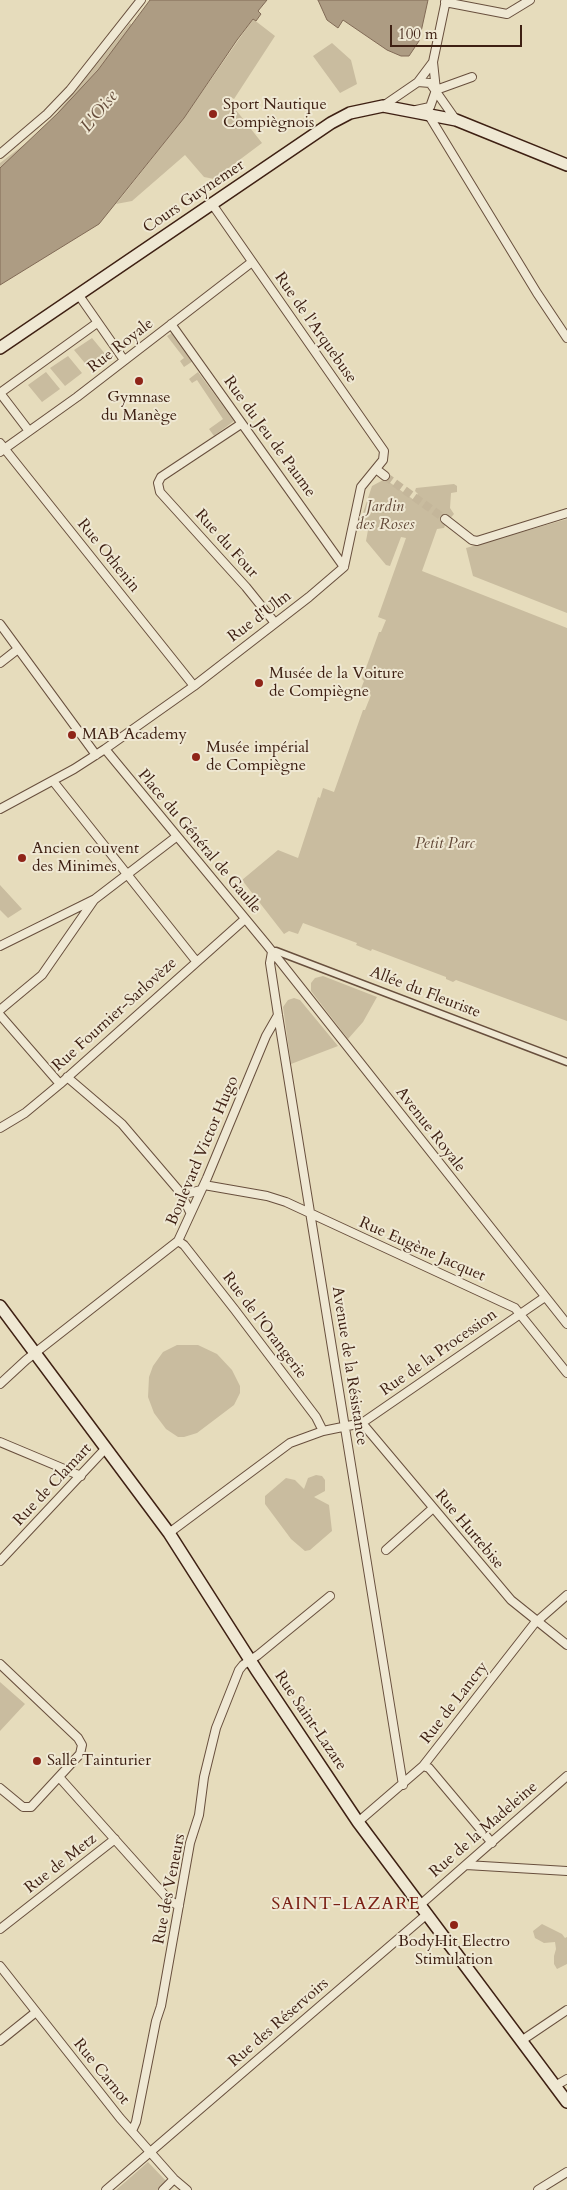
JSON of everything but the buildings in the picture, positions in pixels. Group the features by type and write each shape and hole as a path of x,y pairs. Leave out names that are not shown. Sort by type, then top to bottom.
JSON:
{"main road":[{"name":"Cours Guynemer","path":"0,348 330,123 350,113 383,106 456,120 567,165"},
{"name":"Rue Saint-Lazare","path":"0,1306 169,1533 250,1660 358,1822 567,2102"}],"street":[{"path":"0,154 47,114 70,90 141,0"},
{"path":"404,110 422,110 430,107 436,90 433,62 446,1 507,14 530,0"},
{"path":"383,106 418,82 433,62"},
{"path":"436,90 472,77"},
{"path":"418,82 430,83 456,120"},
{"path":"423,113 567,338"},
{"name":"Rue de l'Arquebuse","path":"212,204 384,451 382,460 376,469"},
{"name":"Rue Royale","path":"2,448 77,397 252,262"},
{"path":"78,294 124,360"},
{"path":"29,431 0,393 97,323"},
{"name":"Rue du Jeu de Paume","path":"171,324 344,567"},
{"name":"Rue du Four","path":"241,424 162,477 158,484 160,492 246,587 275,623"},
{"name":"Rue Othenin","path":"2,448 194,686"},
{"path":"344,567 361,487 376,469 385,476"},
{"path":"445,520 472,540 477,541 567,513"},
{"name":"Rue d'Ulm","path":"0,808 53,780 105,749 194,686 344,567"},
{"path":"0,624 96,755"},
{"path":"0,663 18,649"},
{"name":"Place du Général de Gaulle","path":"105,749 272,952"},
{"path":"53,780 196,961"},
{"path":"1,944 95,899 176,837"},
{"path":"0,1010 42,975 95,899"},
{"name":"Rue Fournier-Sarlovèze","path":"0,1128 25,1113 60,1084 245,919"},
{"name":"Allée du Fleuriste","path":"272,952 276,951 567,1062"},
{"name":"Avenue de la Résistance","path":"272,952 270,963 278,1014 403,1784"},
{"name":"Avenue Royale","path":"272,952 567,1324"},
{"name":"Boulevard Victor Hugo","path":"0,1384 35,1353 178,1241 190,1212 203,1188 266,1036 278,1014"},
{"path":"0,1015 60,1084"},
{"path":"67,1077 122,1124 180,1192 190,1212"},
{"name":"Rue Eugène Jacquet","path":"180,1192 189,1193 203,1188 267,1196 515,1308 567,1373"},
{"name":"Rue de l'Orangerie","path":"178,1241 184,1245 316,1417 322,1431"},
{"name":"Rue de la Procession","path":"169,1533 290,1442 322,1431 362,1423 545,1297"},
{"name":"Rue Hurtebise","path":"362,1423 432,1509 511,1600 567,1645"},
{"path":"0,1442 81,1476"},
{"name":"Rue de Clamart","path":"0,1561 106,1448"},
{"path":"386,1550 432,1509"},
{"name":"Rue de Lancry","path":"358,1822 423,1766 537,1621 567,1594"},
{"name":"Rue des Veneurs","path":"132,2131 136,2122 156,2021 161,2006 190,1843 199,1815 204,1777 216,1728 239,1670 330,1596"},
{"path":"0,1664 78,1738 82,1745 80,1754 31,1807 23,1807 0,1788"},
{"path":"423,1766 429,1768 492,1843"},
{"name":"Rue de la Madeleine","path":"420,1905 567,1776"},
{"path":"59,1777 169,1900 180,1906"},
{"name":"Rue de Metz","path":"0,1928 115,1839"},
{"path":"466,1865 567,1871"},
{"name":"Rue des Réservoirs","path":"106,2190 426,1915"},
{"name":"Rue Carnot","path":"0,1966 132,2131 174,2179 187,2190"},
{"path":"521,2041 567,2010"},
{"path":"0,2041 36,2012"},
{"path":"556,2086 567,2079"},
{"path":"538,2190 567,2172"},
{"path":"163,2190 174,2179"}],"green space":[{"name":"Sport Nautique Compiègnois","path":"253,19 275,36 234,99 231,97 227,104 236,110 262,143 214,179 204,177 185,155 132,201 116,204 184,118"},
{"path":"130,23 133,26 72,102 0,172 0,163 34,137 57,113"},
{"path":"332,43 351,60 357,84 340,93 313,56"},
{"path":"172,333 193,361 184,367 180,361 184,358 167,336"},
{"path":"92,338 106,355 89,368 74,350"},
{"path":"68,356 82,373 65,386 50,368"},
{"path":"46,372 60,389 42,402 28,385"},
{"path":"198,372 234,421 214,436 209,429 223,419 197,380 192,383 189,379"},
{"name":"Petit Parc","path":"385,479 414,500 418,494 415,491 416,488 454,484 457,486 457,492 451,493 450,508 454,514 444,528 437,529 422,571 567,628 567,1021 456,980 453,982 446,979 446,977 372,949 371,951 356,945 357,943 303,923 298,934 289,931 284,934 242,880 278,850 298,858 318,797 320,798 323,788 334,792 363,710 365,710 371,695 360,691 364,681 362,679 379,632 381,632 386,620 378,617 406,538 401,537 390,566 386,565 366,541 368,530 358,528 372,486"},
{"path":"567,519 567,613 473,576 466,548"},
{"path":"0,885 22,909 8,918 0,910"},
{"path":"323,976 377,997 363,1022 348,1039 311,991 311,983 315,978"},
{"path":"294,998 300,1000 338,1046 291,1064 283,1007 288,1000"},
{"path":"177,1345 198,1345 217,1354 232,1370 240,1386 240,1393 234,1405 197,1433 184,1437 178,1437 166,1429 154,1413 148,1397 149,1377 153,1366 163,1352"},
{"path":"316,1475 322,1476 325,1480 325,1491 314,1497 329,1505 332,1531 310,1550 305,1551 291,1539 265,1504 265,1496 286,1478 295,1480 304,1489 308,1478"},
{"path":"0,1682 25,1704 0,1731"},
{"path":"542,1924 562,1934 565,1938 567,1937 567,1964 557,1969 554,1964 555,1942 544,1943 535,1938 533,1931"},
{"path":"148,2162 166,2181 159,2190 116,2190"}],"water":[{"name":"L'Oise","path":"150,0 267,0 258,11 261,14 256,21 253,19 237,40 184,118 99,224 0,285 0,168 58,113 98,70"},
{"path":"318,0 428,0 419,41 409,56 401,56 387,50 343,20 338,28 327,20"}],"tunnel":[{"path":"385,476 445,519"}],"place":[{"name":"Sport Nautique Compiègnois","path":"213,114"},
{"name":"Gymnase du Manège","path":"139,381"},
{"name":"Musée de la Voiture de Compiègne","path":"259,683"},
{"name":"MAB Academy","path":"72,735"},
{"name":"Musée impérial de Compiègne","path":"196,757"},
{"name":"Ancien couvent des Minimes","path":"22,858"},
{"name":"Salle Tainturier","path":"37,1761"},
{"name":"BodyHit Electro Stimulation","path":"454,1925"}],"district":[{"name":"SAINT-LAZARE","path":"346,1905"}],"park label":[{"name":"Jardin des Roses","path":"385,516"}]}
